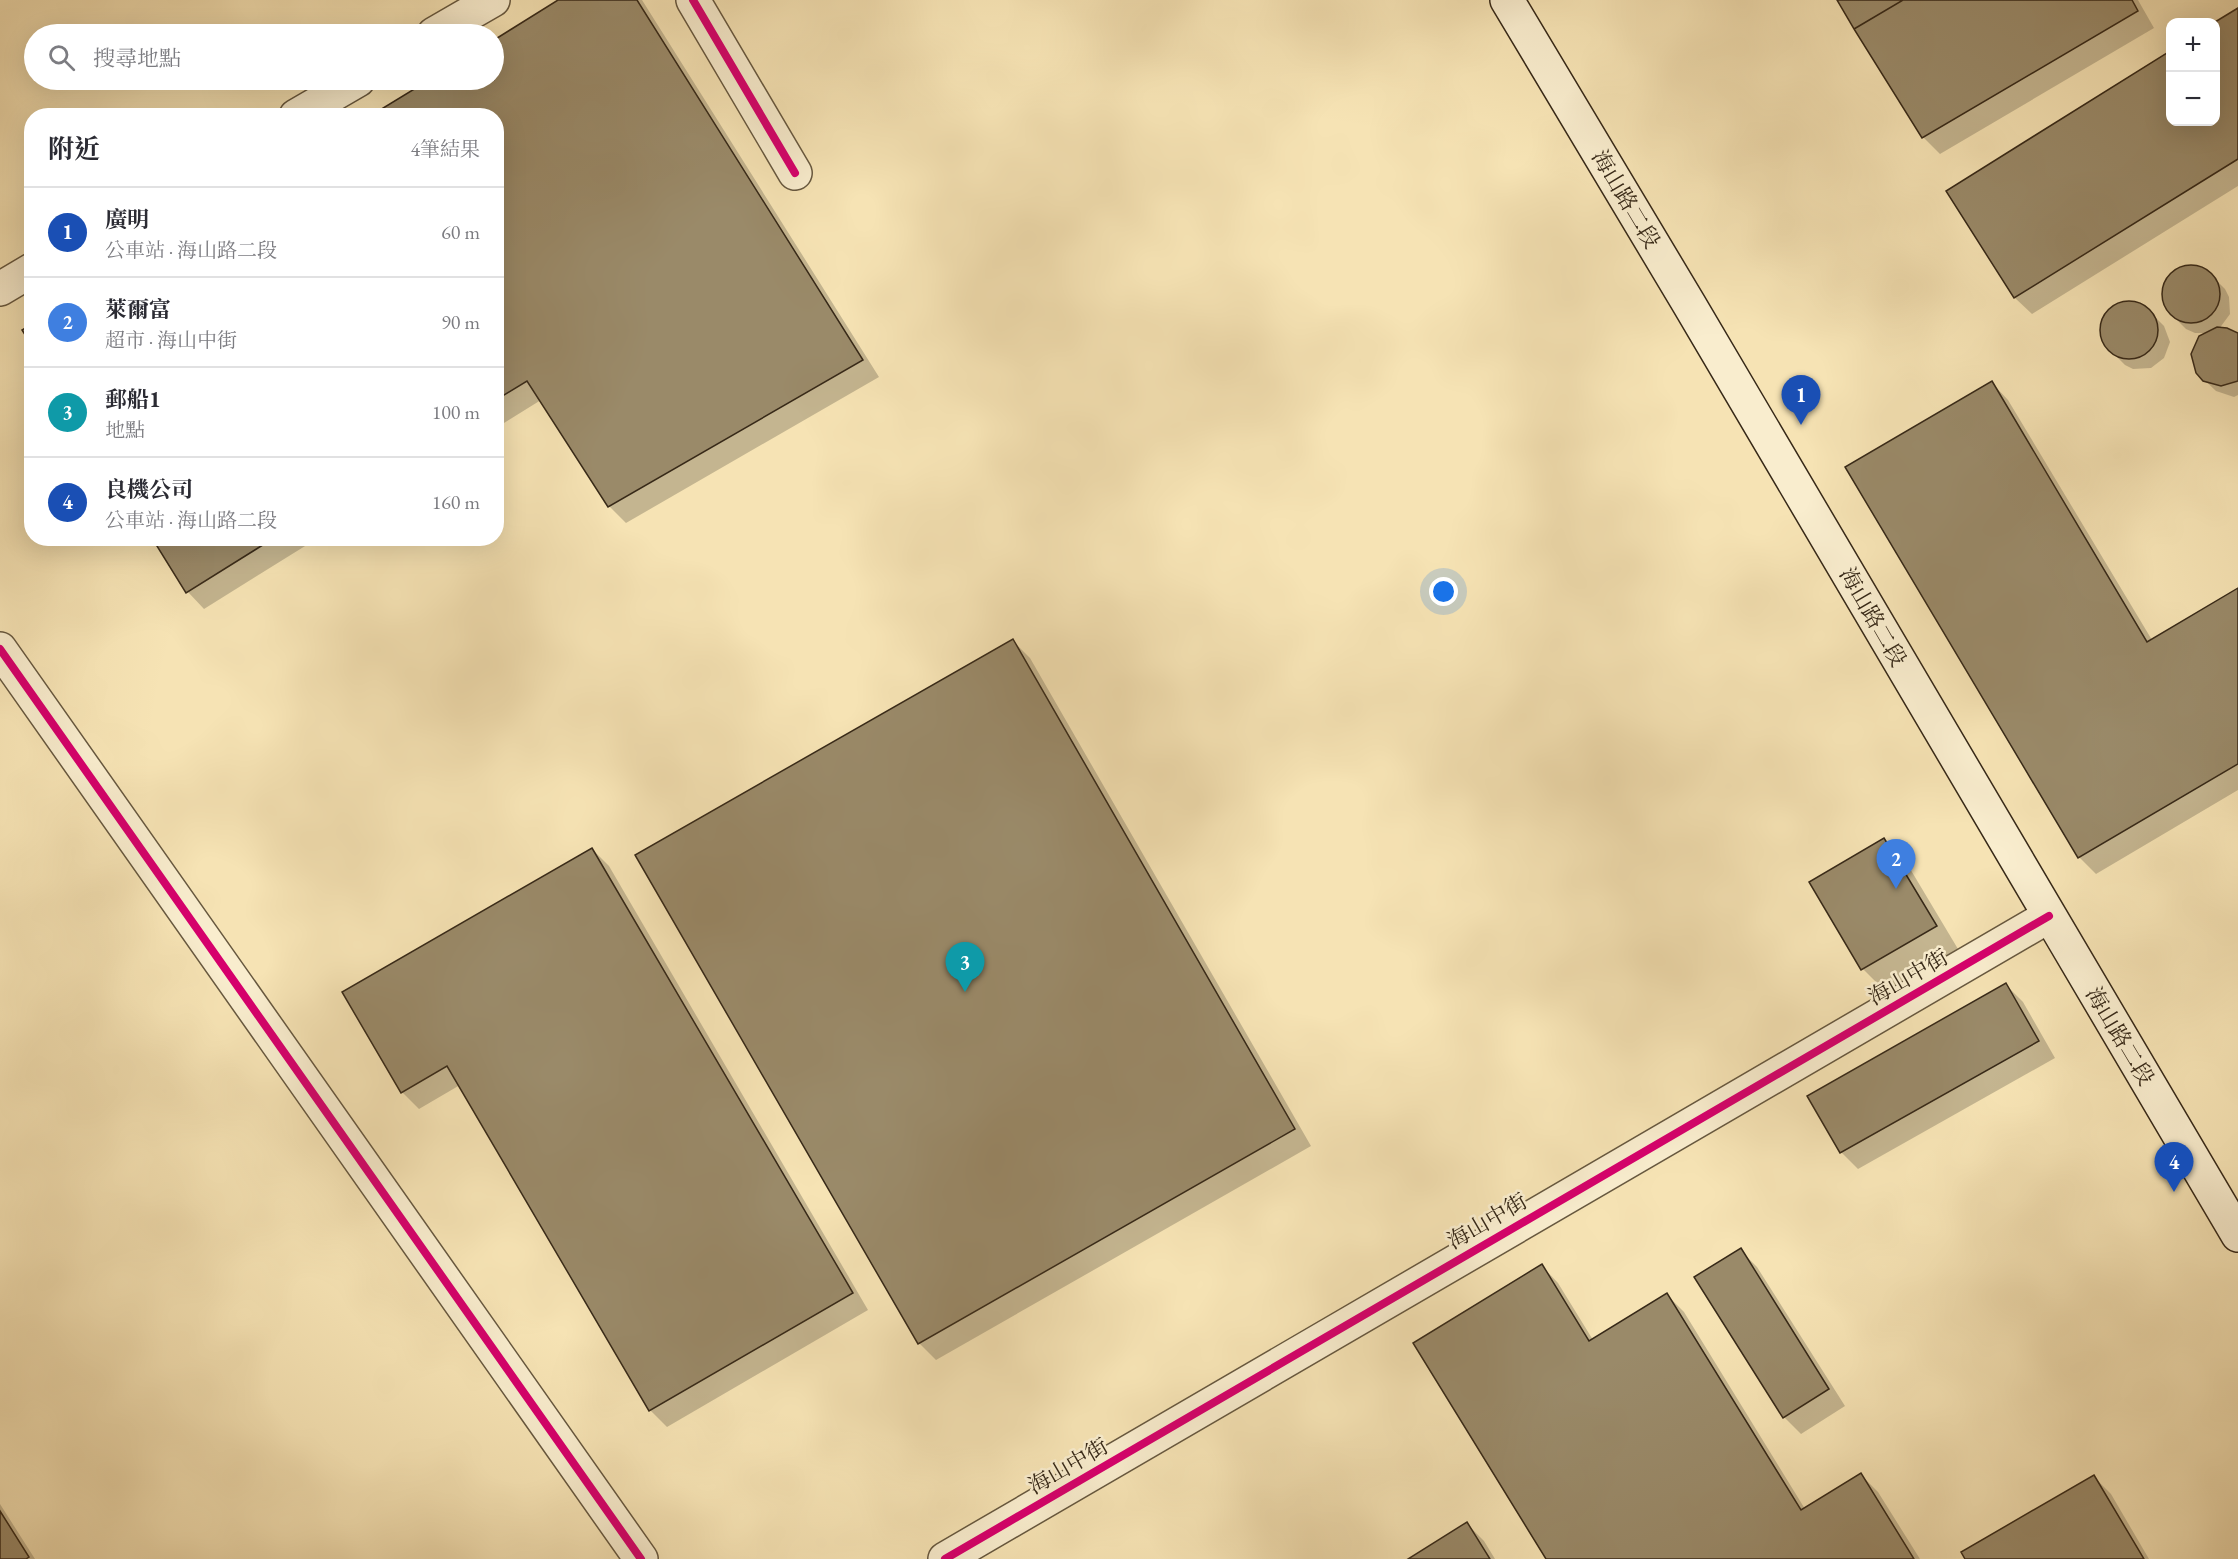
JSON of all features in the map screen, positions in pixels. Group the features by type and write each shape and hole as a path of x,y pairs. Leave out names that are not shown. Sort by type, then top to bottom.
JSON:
{"street":[{"path":"451,24 493,0"},
{"path":"693,0 795,172"},
{"name":"海山路二段","path":"1506,0 1683,294 2238,1235"},
{"path":"310,108 341,90"},
{"path":"0,289 24,275"},
{"path":"0,649 641,1559"},
{"name":"海山中街","path":"945,1559 2049,916"}],"building":[{"path":"558,0 637,0 863,360 608,507 527,381 504,395 504,108 383,108 413,90 504,90 504,34"},
{"path":"1837,0 1903,0 1854,29"},
{"path":"1903,0 2132,0 2138,11 1922,138 1854,29"},
{"path":"2238,8 2238,159 2014,298 1946,191 2166,54 2166,126 2220,126 2220,19"},
{"path":"2185,265 2197,265 2212,273 2220,288 2220,300 2212,315 2197,323 2185,323 2170,315 2162,300 2162,288 2170,273"},
{"path":"2123,301 2135,301 2150,309 2158,324 2158,336 2150,351 2135,359 2123,359 2108,351 2100,336 2100,324 2108,309"},
{"path":"2217,327 2238,333 2238,381 2221,386 2203,381 2196,373 2191,354 2199,336"},
{"path":"1992,381 2147,642 2238,588 2238,764 2078,858 1845,467"},
{"path":"157,546 261,546 186,593"},
{"path":"1013,639 1295,1129 918,1344 635,855"},
{"path":"1884,838 1937,926 1861,970 1809,882"},
{"path":"592,848 853,1293 649,1411 447,1066 401,1093 342,992"},
{"path":"2006,983 2039,1041 1840,1153 1807,1096"},
{"path":"1741,1248 1829,1389 1783,1418 1694,1277"},
{"path":"1542,1264 1589,1341 1667,1293 1801,1510 1861,1473 1914,1559 1546,1559 1413,1343"},
{"path":"2094,1475 2144,1559 1965,1559 1961,1552"},
{"path":"0,1511 29,1557 26,1559 0,1559"},
{"path":"1467,1522 1490,1559 1408,1559"}],"cycle path":[{"path":"693,0 795,173"},
{"path":"0,649 641,1559"},
{"path":"945,1559 2049,916"}],"place":[{"name":"廣明","path":"1801,425"},
{"name":"萊爾富","path":"1896,889"},
{"name":"郵船1","path":"965,992"},
{"name":"良機公司","path":"2174,1192"}]}
